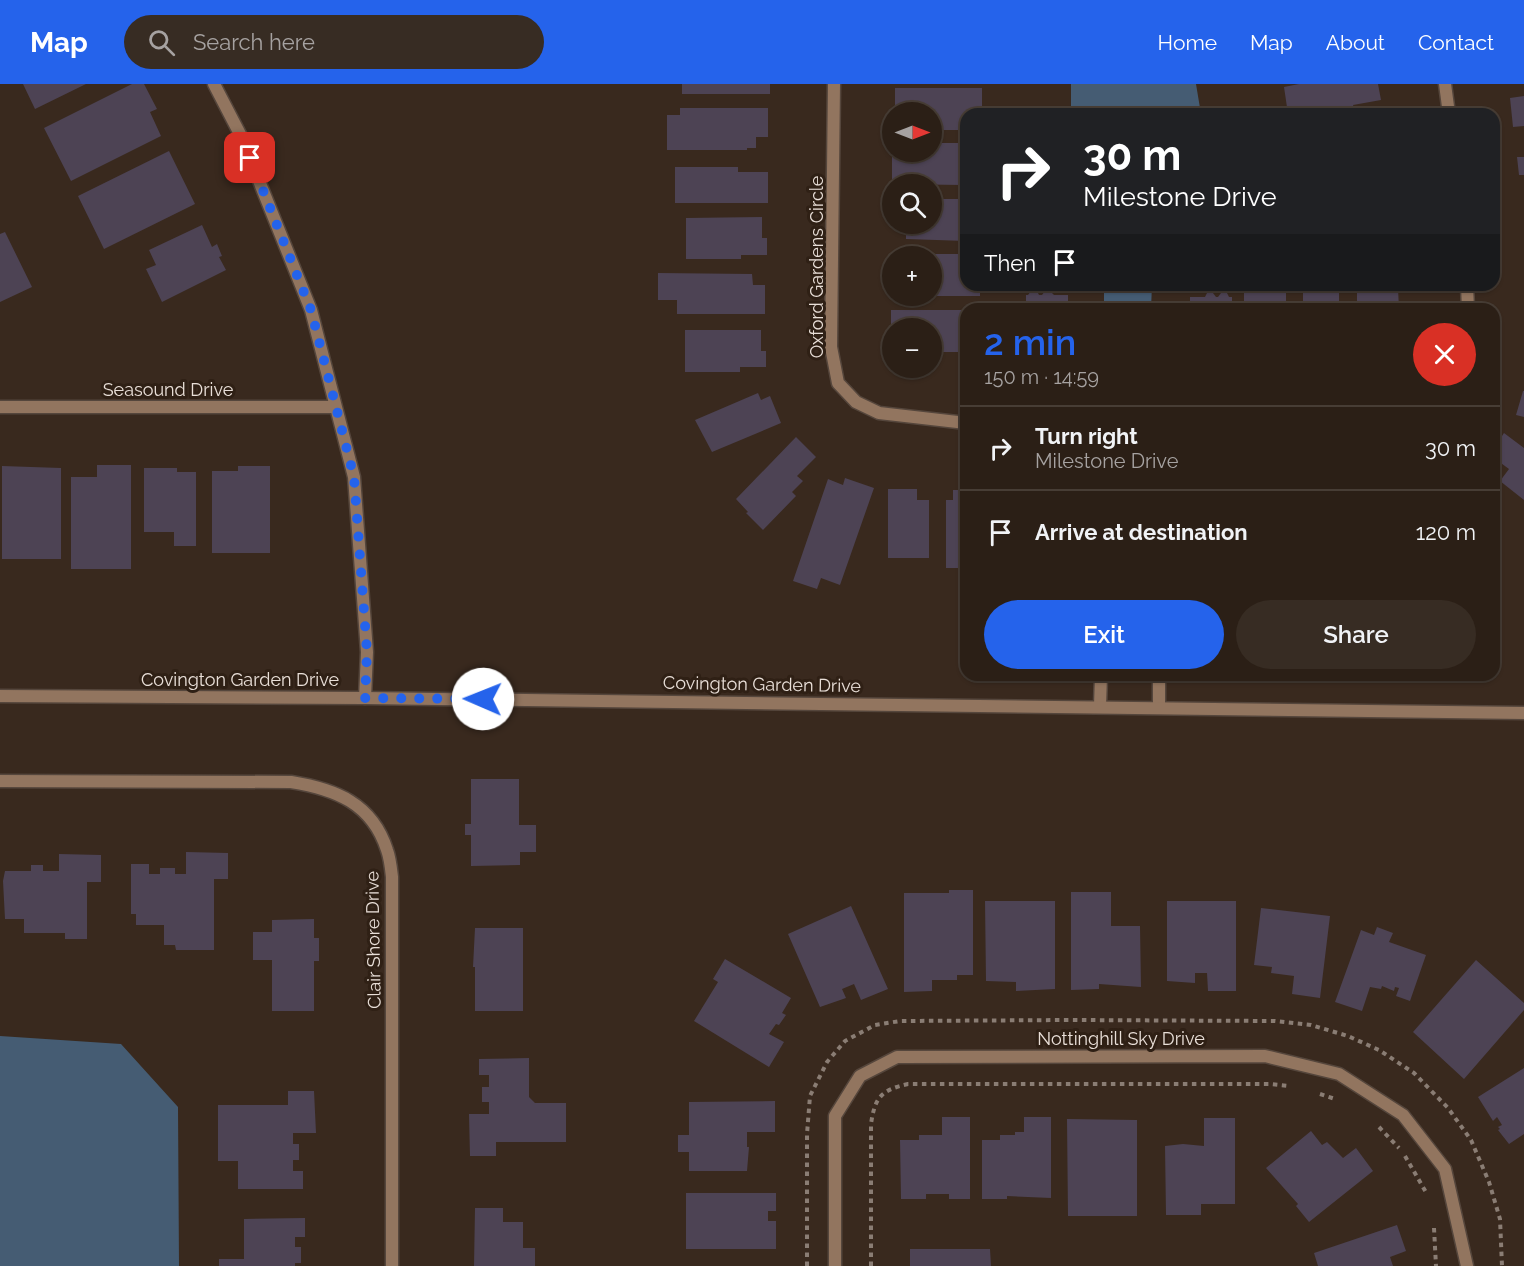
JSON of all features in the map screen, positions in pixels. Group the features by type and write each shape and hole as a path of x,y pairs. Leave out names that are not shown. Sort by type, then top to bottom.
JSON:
{"street":[{"path":"214,84 242,136 311,310 354,477 367,652 365,698"},
{"name":"Oxford Gardens Circle","path":"834,84 831,347 838,383 856,402 879,413 960,422"},
{"path":"1445,84 1448,108"},
{"name":"Seasound Drive","path":"0,407 336,407"},
{"path":"1100,706 1101,681"},
{"path":"1159,681 1159,707"},
{"name":"Covington Garden Drive","path":"0,696 1100,706 1524,713"},
{"name":"Clair Shore Drive","path":"0,781 291,782 319,786 342,795 361,808 376,828 387,849 392,877 392,1266"},
{"name":"Nottinghill Sky Drive","path":"835,1266 835,1116 860,1076 897,1057 1265,1056 1339,1074 1403,1115 1445,1169 1467,1266"}],"path":[{"path":"807,1266 807,1134 810,1096 827,1062 845,1041 875,1025 900,1021 1071,1020 1275,1021 1311,1025 1348,1036 1379,1050 1420,1080 1448,1108 1471,1140 1489,1182 1500,1219 1502,1266"},
{"path":"871,1266 871,1124 874,1106 880,1096 891,1088 908,1084 1270,1084 1290,1086"},
{"path":"1310,1091 1339,1100"},
{"path":"1375,1122 1404,1154 1427,1193 1429,1202"},
{"path":"1433,1219 1436,1266"}],"water":[{"path":"1071,84 1196,84 1200,108 1071,108"},
{"path":"1104,291 1152,291 1151,303 1104,303"},
{"path":"0,1036 121,1044 178,1107 179,1266 0,1266"}],"building":[{"path":"23,84 86,84 35,109"},
{"path":"132,84 144,84 157,109 150,112 161,136 71,181 44,128"},
{"path":"682,84 770,84 770,94 682,94"},
{"path":"1299,84 1378,84 1381,100 1353,105 1354,108 1287,108 1284,87"},
{"path":"895,88 982,88 982,108 960,108 960,130 942,130 942,102 895,102"},
{"path":"1524,96 1524,126 1513,127 1510,98"},
{"path":"680,108 768,108 768,137 756,137 756,148 747,148 747,150 667,150 667,115 680,115"},
{"path":"942,143 960,143 960,185 942,185 942,174 892,174 892,162 942,162"},
{"path":"169,151 195,204 104,249 78,196"},
{"path":"1517,157 1524,157 1524,175 1519,175"},
{"path":"675,167 738,167 738,172 768,172 768,203 675,203"},
{"path":"942,199 960,199 960,241 906,239 906,234 942,234"},
{"path":"762,217 762,238 767,238 767,255 741,255 741,259 686,259 686,218"},
{"path":"202,225 212,247 217,244 222,256 219,257 226,270 162,302 146,269 156,265 149,250"},
{"path":"5,232 32,287 0,302 0,234"},
{"path":"942,254 960,254 960,291 980,291 980,296 942,296"},
{"path":"658,273 752,274 753,285 765,285 765,314 677,314 677,300 658,300"},
{"path":"1031,291 1037,291 1039,295 1042,295 1045,291 1050,291 1054,295 1068,295 1068,303 1026,303 1026,295"},
{"path":"1244,291 1286,291 1286,303 1244,303"},
{"path":"1303,291 1339,291 1339,303 1303,303"},
{"path":"1357,291 1398,291 1399,303 1357,303"},
{"path":"1207,293 1213,293 1218,297 1221,293 1227,293 1229,297 1232,297 1232,303 1190,303 1190,297 1205,297"},
{"path":"891,310 960,310 960,352 942,352 942,318 891,318"},
{"path":"685,330 761,330 761,351 766,351 766,367 740,367 740,372 685,372"},
{"path":"1524,391 1524,417 1516,415"},
{"path":"758,393 761,400 770,396 781,423 712,452 695,420"},
{"path":"1504,433 1524,448 1524,500 1500,481 1509,469 1500,462 1500,439"},
{"path":"796,437 816,457 797,476 803,481 792,492 796,496 763,530 736,499"},
{"path":"97,465 131,465 131,569 71,569 71,477 97,477"},
{"path":"2,466 61,468 61,559 2,559"},
{"path":"238,466 270,466 270,553 212,553 212,471 238,471"},
{"path":"144,468 177,468 177,472 196,472 196,546 174,546 174,532 144,532"},
{"path":"845,478 874,488 840,585 821,578 817,589 793,581 828,479 843,485"},
{"path":"888,489 917,489 917,500 929,500 929,558 888,558"},
{"path":"953,490 960,490 960,568 946,568 946,500 953,500"},
{"path":"471,779 519,779 519,825 536,825 536,852 520,852 520,865 471,866 471,835 465,835 465,824 471,824"},
{"path":"186,852 228,853 228,879 214,879 214,950 176,950 175,945 164,945 164,925 136,925 136,914 131,914 131,864 149,864 149,874 160,874 160,868 175,868 175,874 186,874"},
{"path":"59,854 101,855 101,882 87,882 87,939 65,939 65,933 24,933 24,919 5,919 3,881 5,871 31,871 31,865 43,865 43,871 59,871"},
{"path":"949,890 973,890 973,975 957,975 957,980 932,980 932,991 904,992 904,893 949,893"},
{"path":"1071,892 1111,892 1111,926 1140,926 1141,987 1099,984 1099,989 1071,990"},
{"path":"985,901 1055,901 1055,989 1016,991 1016,982 986,981"},
{"path":"1167,901 1236,901 1236,991 1208,991 1207,973 1195,973 1195,983 1167,981"},
{"path":"851,906 888,989 861,1000 854,984 842,989 846,998 820,1007 788,934"},
{"path":"1261,908 1330,916 1320,998 1292,994 1294,976 1271,973 1272,967 1254,965"},
{"path":"314,919 314,938 319,938 319,961 314,961 314,1011 272,1011 272,960 253,960 253,932 272,932 272,920"},
{"path":"1377,927 1393,933 1389,942 1426,955 1410,1001 1396,996 1399,988 1395,987 1394,991 1382,986 1381,989 1370,987 1362,1011 1335,1002 1361,930 1374,935"},
{"path":"475,928 523,928 523,1011 475,1011 475,967 473,967"},
{"path":"725,959 791,998 782,1013 786,1015 769,1034 784,1042 769,1067 694,1021 718,982 713,979"},
{"path":"1476,960 1524,1003 1524,1010 1464,1079 1413,1032"},
{"path":"529,1058 529,1097 535,1103 566,1103 566,1142 496,1142 496,1156 470,1156 469,1114 489,1114 489,1102 482,1102 482,1087 489,1087 489,1075 479,1075 479,1059"},
{"path":"1524,1068 1524,1134 1509,1144 1498,1130 1500,1129 1498,1127 1502,1125 1497,1117 1493,1121 1478,1097"},
{"path":"288,1091 314,1091 316,1133 293,1133 293,1144 299,1144 299,1160 293,1160 293,1171 303,1171 303,1189 238,1189 238,1161 218,1161 218,1105 288,1105"},
{"path":"775,1101 775,1132 747,1132 747,1147 749,1147 747,1171 689,1171 689,1152 678,1152 678,1135 689,1135 689,1102"},
{"path":"942,1117 970,1117 970,1199 949,1199 949,1194 926,1194 926,1199 901,1199 900,1140 919,1140 919,1135 942,1135"},
{"path":"1024,1117 1051,1117 1051,1198 1007,1196 1007,1199 982,1199 982,1140 1000,1140 1000,1135 1015,1135 1015,1132 1024,1132"},
{"path":"1204,1118 1235,1118 1235,1204 1201,1204 1201,1215 1166,1215 1165,1146 1183,1144 1204,1146"},
{"path":"1067,1119 1137,1120 1137,1216 1068,1216"},
{"path":"1311,1131 1322,1145 1327,1142 1343,1158 1356,1148 1373,1171 1309,1222 1296,1206 1298,1204 1266,1168"},
{"path":"686,1193 776,1193 776,1211 768,1211 768,1221 776,1221 776,1249 686,1249"},
{"path":"475,1208 503,1208 503,1222 523,1222 523,1248 535,1248 535,1266 474,1266"},
{"path":"305,1218 305,1237 295,1237 295,1247 301,1247 301,1263 295,1263 295,1266 219,1266 219,1259 244,1259 244,1219"},
{"path":"1397,1225 1406,1251 1390,1257 1393,1266 1318,1266 1314,1253"},
{"path":"910,1249 990,1249 991,1266 910,1266"}],"route":[{"path":"250,158 311,310 354,477 367,652 365,698 483,699"}]}
